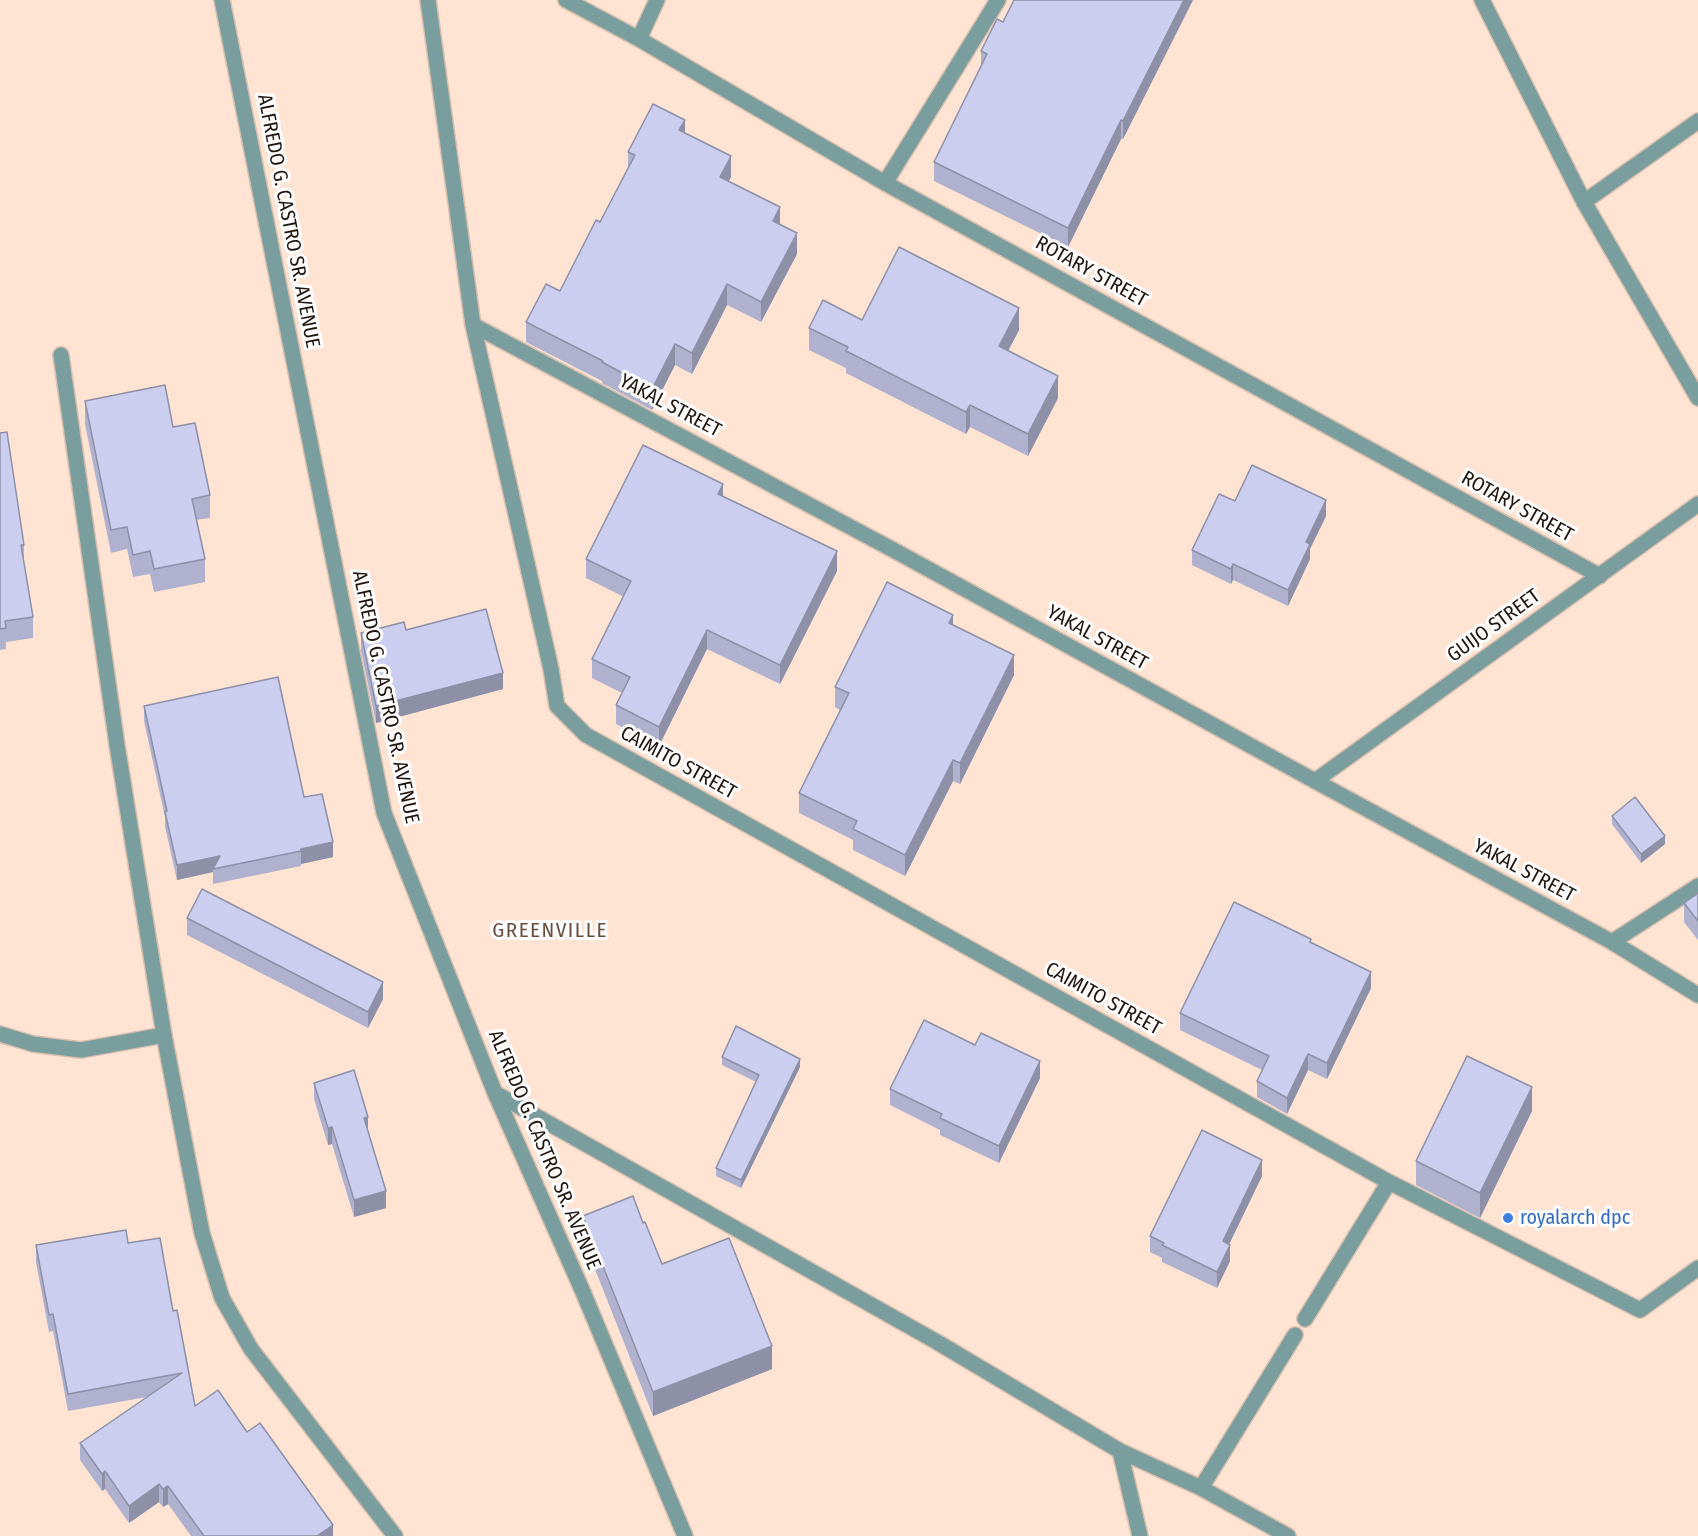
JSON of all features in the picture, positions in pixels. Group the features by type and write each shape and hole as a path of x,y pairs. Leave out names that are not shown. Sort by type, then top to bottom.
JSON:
{"street":[{"name":"ALFREDO G. CASTRO SR. AVENUE","path":"222,0 384,813 495,1093 583,1292 685,1536"},
{"path":"428,0 473,325"},
{"name":"ROTARY STREET","path":"566,0 639,39 885,183 1599,576"},
{"path":"639,39 657,0"},
{"path":"885,183 998,0"},
{"path":"1482,0 1584,202 1698,398"},
{"path":"1584,202 1698,121"},
{"name":"CAIMITO STREET","path":"473,325 551,669 557,706 586,735 1389,1182 1640,1310 1698,1268"},
{"name":"YAKAL STREET","path":"473,325 899,553 1612,942 1698,994"},
{"path":"61,355 115,733 164,1035 202,1233 222,1298 251,1349 395,1536"},
{"name":"GUIJO STREET","path":"1315,781 1698,504"},
{"path":"1612,942 1698,886"},
{"path":"0,1034 33,1044 81,1050 164,1035"},
{"path":"495,1093 927,1336 1120,1450 1201,1488 1288,1536"},
{"path":"1305,1318 1389,1182"},
{"path":"1201,1488 1295,1335"},
{"path":"1120,1450 1140,1536"}],"building":[{"path":"1014,0 1184,0 1068,228 934,162 987,54 981,51 997,19 1003,22"},
{"path":"653,104 685,120 679,130 731,156 720,177 780,207 773,221 797,233 761,302 727,284 692,353 675,344 652,389 526,322 546,284 560,291 596,220 600,222 635,155 628,152"},
{"path":"899,247 1019,308 999,346 1058,376 1028,434 970,405 966,412 846,351 848,347 809,328 823,300 862,320"},
{"path":"165,385 173,427 195,423 210,495 192,499 205,559 154,569 150,551 133,555 127,527 111,530 85,401"},
{"path":"7,432 24,545 21,545 33,617 5,621 6,628 0,629 0,433"},
{"path":"643,445 723,484 718,494 837,551 780,665 707,630 659,727 616,705 630,677 592,659 631,581 586,559"},
{"path":"1252,465 1326,500 1306,542 1310,544 1288,590 1233,564 1231,569 1192,550 1219,494 1235,501"},
{"path":"887,582 953,615 949,623 1014,655 960,763 953,760 905,855 853,829 857,821 799,793 849,693 835,687"},
{"path":"486,609 503,673 376,706 361,633 404,622 406,630"},
{"path":"278,677 304,797 322,794 333,842 213,869 220,856 177,865 144,706"},
{"path":"1635,797 1665,836 1641,854 1612,816"},
{"path":"202,889 383,982 368,1012 187,918"},
{"path":"1698,893 1698,921 1684,903"},
{"path":"1234,902 1311,939 1310,942 1371,972 1327,1063 1308,1054 1287,1098 1257,1081 1269,1056 1180,1013"},
{"path":"924,1020 975,1045 981,1033 1040,1061 999,1146 940,1118 942,1114 890,1089"},
{"path":"736,1026 800,1059 741,1180 716,1168 759,1075 722,1057"},
{"path":"1467,1056 1532,1087 1480,1193 1416,1161"},
{"path":"354,1070 368,1117 364,1118 386,1191 354,1200 332,1127 328,1128 314,1083"},
{"path":"1202,1130 1262,1160 1223,1241 1230,1245 1217,1272 1162,1245 1164,1243 1150,1236"},
{"path":"633,1196 662,1264 729,1238 772,1346 653,1392 583,1216"},
{"path":"126,1230 128,1243 160,1238 173,1311 177,1310 195,1406 218,1390 247,1432 260,1423 333,1525 317,1536 204,1536 168,1486 163,1489 159,1484 129,1506 105,1471 102,1474 80,1443 182,1373 68,1394 53,1314 49,1315 36,1245"}],"place":[{"name":"royalarch dpc","path":"1508,1218"}],"district":[{"name":"GREENVILLE","path":"550,931"}]}
